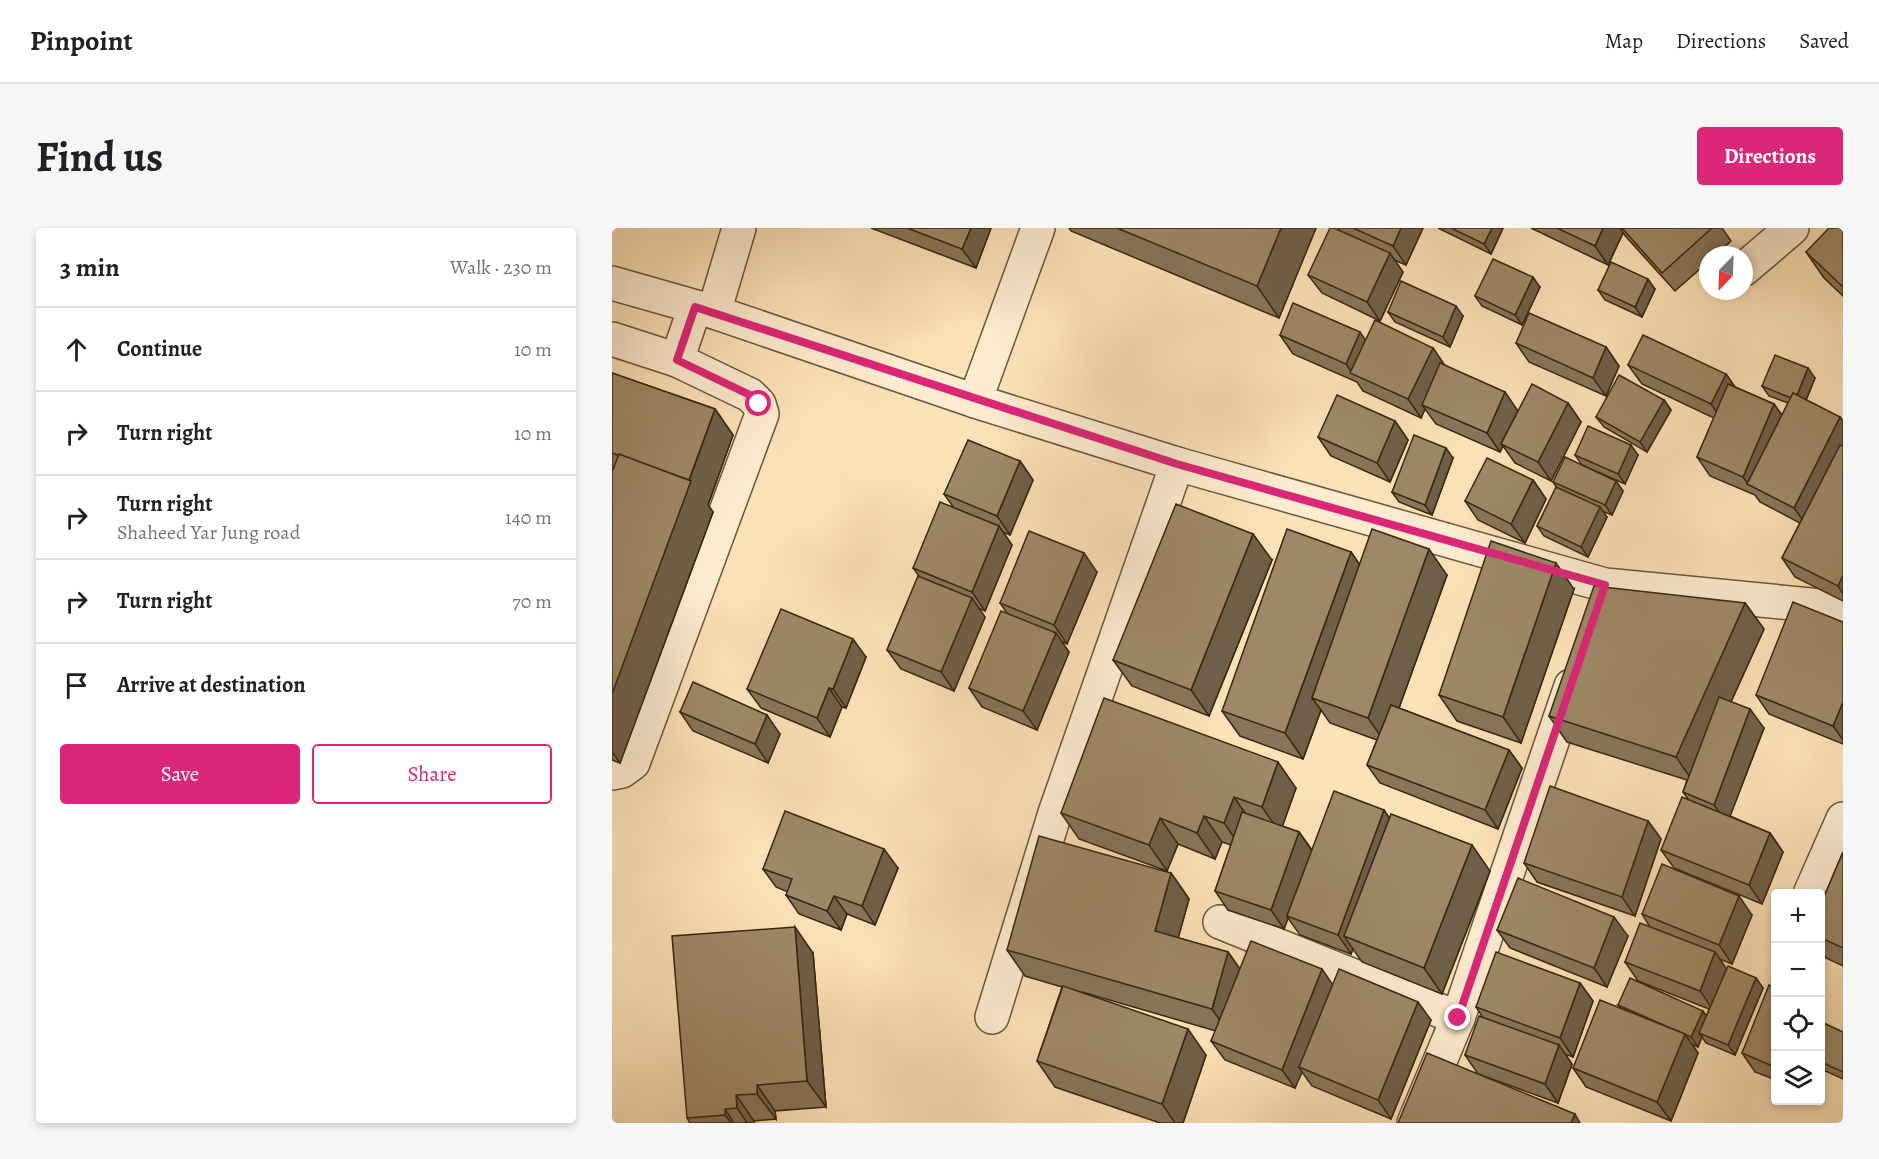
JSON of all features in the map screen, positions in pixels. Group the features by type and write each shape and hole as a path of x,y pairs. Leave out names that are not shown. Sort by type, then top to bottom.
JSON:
{"street":[{"path":"677,360 704,310 739,228"},
{"path":"975,400 1038,228"},
{"path":"1753,261 1792,228"},
{"path":"612,283 704,310 1177,464 1605,585 1843,608"},
{"path":"612,339 677,360 750,395 759,404 762,414 633,763 622,771 612,773"},
{"path":"992,1017 1055,813 1177,464"},
{"path":"1594,619 1605,585"},
{"path":"1414,1123 1458,1018 1579,663"},
{"path":"1812,889 1843,819"},
{"path":"1220,922 1458,1018"}],"building":[{"path":"907,228 971,228 962,249"},
{"path":"1117,228 1281,228 1257,286"},
{"path":"1330,228 1390,253 1367,302 1308,275"},
{"path":"1353,228 1401,228 1393,246"},
{"path":"1451,228 1492,228 1484,244"},
{"path":"1557,228 1603,228 1595,246"},
{"path":"1622,228 1712,228 1662,273"},
{"path":"1829,228 1843,228 1843,287 1806,252"},
{"path":"1493,259 1533,277 1515,315 1475,296"},
{"path":"1611,262 1648,279 1635,307 1598,290"},
{"path":"1401,281 1456,306 1443,337 1388,312"},
{"path":"1293,303 1360,332 1346,364 1280,335"},
{"path":"1529,313 1606,347 1593,378 1516,343"},
{"path":"1375,320 1433,348 1408,399 1350,373"},
{"path":"1643,335 1726,374 1711,404 1628,365"},
{"path":"1775,355 1808,368 1797,395 1793,393 1791,398 1762,386"},
{"path":"1440,363 1505,392 1487,433 1422,405"},
{"path":"612,373 715,409 689,480 612,453"},
{"path":"1619,375 1664,400 1640,442 1596,417"},
{"path":"1532,384 1568,403 1538,462 1501,444"},
{"path":"1728,384 1774,404 1743,477 1697,457"},
{"path":"1793,393 1840,417 1794,508 1747,484"},
{"path":"1337,395 1395,421 1377,463 1318,437"},
{"path":"1588,426 1631,445 1618,474 1575,455"},
{"path":"1414,435 1446,448 1425,505 1392,492"},
{"path":"968,440 1020,461 997,516 944,494"},
{"path":"1840,445 1843,446 1843,575 1838,586 1782,558"},
{"path":"619,454 691,481 612,694 612,472"},
{"path":"1565,457 1616,481 1605,505 1553,482"},
{"path":"1487,458 1533,480 1511,524 1465,501"},
{"path":"1556,487 1600,507 1581,547 1537,526"},
{"path":"940,502 999,526 972,592 913,568"},
{"path":"1176,504 1253,534 1191,690 1113,660"},
{"path":"1287,529 1351,552 1285,733 1222,711"},
{"path":"1372,529 1429,549 1368,718 1312,698"},
{"path":"1029,531 1084,553 1054,625 1000,603"},
{"path":"1491,541 1556,563 1503,717 1439,695"},
{"path":"918,576 972,598 941,672 887,650"},
{"path":"1594,586 1745,603 1676,757 1549,716"},
{"path":"1793,602 1843,622 1843,702 1833,726 1756,695"},
{"path":"781,609 853,639 833,689 829,688 817,718 747,689"},
{"path":"1001,611 1056,633 1023,711 969,688"},
{"path":"693,682 767,715 755,744 680,712"},
{"path":"1719,697 1750,709 1714,805 1683,792"},
{"path":"1104,698 1278,762 1262,807 1234,797 1224,823 1204,816 1197,833 1160,818 1149,845 1061,813"},
{"path":"1391,705 1509,750 1485,810 1367,765"},
{"path":"1550,786 1648,821 1622,897 1524,863"},
{"path":"1334,791 1384,810 1338,935 1287,916"},
{"path":"1682,797 1770,833 1749,885 1661,850"},
{"path":"785,811 884,849 862,906 834,896 827,911 786,895 792,879 763,869"},
{"path":"1242,812 1299,832 1271,910 1215,891"},
{"path":"1391,814 1472,845 1424,968 1344,936"},
{"path":"1039,836 1171,873 1155,931 1228,952 1212,1009 1007,950"},
{"path":"1843,852 1843,948 1825,940 1825,895"},
{"path":"1662,864 1739,896 1719,945 1642,914"},
{"path":"1518,878 1614,917 1594,968 1497,930"},
{"path":"1640,923 1715,952 1700,991 1625,962"},
{"path":"795,927 807,1081 757,1085 757,1094 736,1095 737,1108 725,1109 725,1115 687,1118 672,936"},
{"path":"1251,941 1322,969 1282,1070 1211,1041"},
{"path":"1496,952 1580,983 1560,1038 1476,1007"},
{"path":"1728,966 1756,978 1728,1045 1699,1033"},
{"path":"1339,969 1418,1002 1378,1100 1299,1067"},
{"path":"1630,978 1703,1011 1691,1037 1618,1005"},
{"path":"1769,985 1771,986 1771,1065 1742,1053"},
{"path":"1063,986 1188,1029 1162,1104 1037,1061"},
{"path":"1600,1000 1685,1034 1657,1102 1573,1068"},
{"path":"1479,1016 1559,1045 1545,1084 1465,1055"},
{"path":"1825,1024 1843,1032 1843,1072 1825,1064"},
{"path":"1427,1053 1575,1114 1571,1123 1398,1123"}],"route":[{"path":"759,404 750,395 677,360 695,307 1177,464 1605,585 1458,1018"}]}
